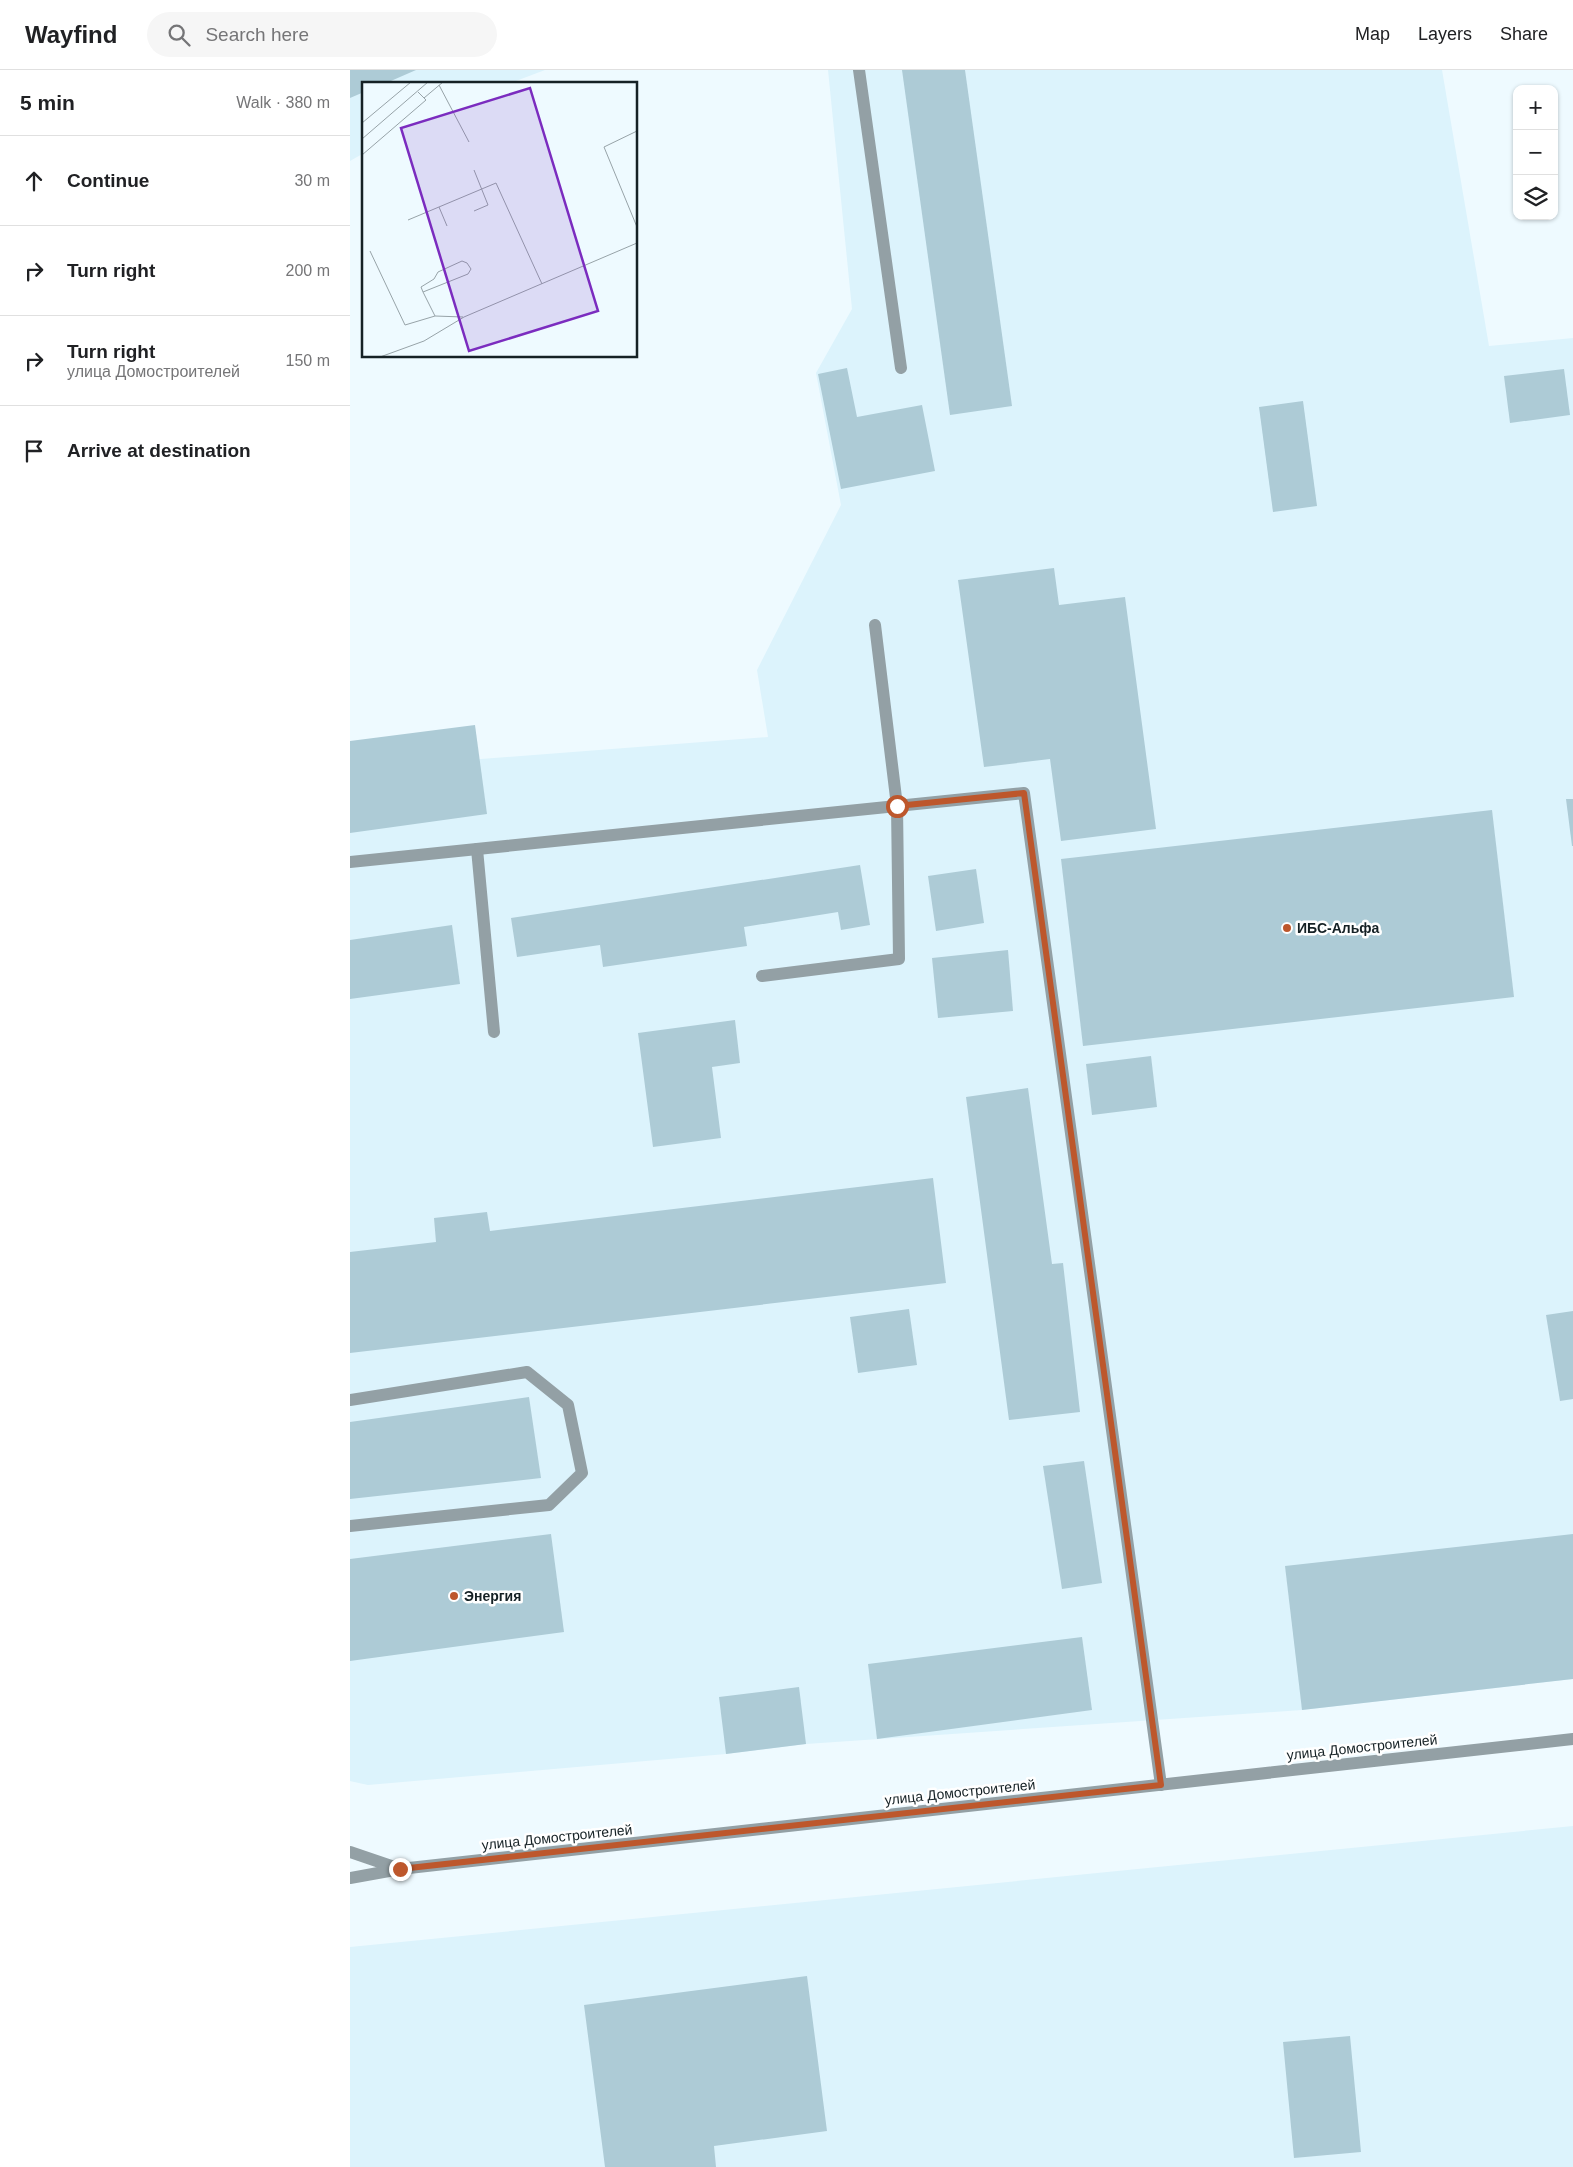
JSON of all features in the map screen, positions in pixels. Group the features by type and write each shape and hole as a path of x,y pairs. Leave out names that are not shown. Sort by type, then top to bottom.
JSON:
{"street":[{"path":"859,70 901,368"},
{"path":"762,976 899,959 897,806 875,625"},
{"path":"350,862 1024,793 1161,1785"},
{"path":"477,849 494,1032"},
{"path":"350,1400 527,1372 568,1405 582,1473 549,1506 350,1526"},
{"name":"улица Домостроителей","path":"350,1878 400,1869 1573,1739"},
{"path":"350,1852 400,1869"}],"shaded area":[{"path":"350,70 545,70 513,82 362,82 362,154 350,161"},
{"path":"828,70 1442,70 1489,346 1573,338 1573,1679 1302,1710 806,1744 726,1754 368,1785 350,1781 350,769 768,737 757,670 841,505 816,373 852,309"},
{"path":"1573,1826 1573,2167 350,2167 350,1947"}],"building":[{"path":"350,70 416,70 389,82 362,82 362,93 350,98"},
{"path":"902,70 965,70 1012,406 950,415"},
{"path":"847,368 857,417 922,405 935,471 841,489 818,374"},
{"path":"1564,369 1570,415 1510,423 1504,376"},
{"path":"1303,401 1317,506 1273,512 1259,407"},
{"path":"1054,568 1059,605 1125,597 1156,829 1061,841 1050,759 984,767 958,580"},
{"path":"475,725 487,814 350,833 350,741"},
{"path":"1566,799 1573,799 1573,846 1572,846"},
{"name":"ИБС-Альфа","path":"1492,810 1514,997 1083,1046 1061,859"},
{"path":"860,865 870,925 841,930 838,912 744,927 747,946 603,967 600,945 517,957 511,918"},
{"path":"976,869 984,923 936,931 928,876"},
{"path":"452,925 460,984 350,999 350,940"},
{"path":"1008,950 1013,1011 938,1018 932,958"},
{"path":"735,1020 740,1063 712,1067 721,1138 653,1147 638,1033"},
{"path":"1151,1056 1157,1107 1092,1115 1086,1064"},
{"path":"1028,1088 1052,1264 1063,1263 1080,1412 1009,1420 966,1097"},
{"path":"933,1178 946,1283 350,1353 350,1252 436,1242 434,1218 487,1212 490,1231"},
{"path":"909,1309 917,1365 858,1373 850,1317"},
{"path":"1573,1311 1573,1399 1560,1401 1546,1315"},
{"path":"529,1397 541,1478 350,1499 350,1422"},
{"path":"1084,1461 1102,1583 1062,1589 1043,1466"},
{"name":"Энергия","path":"551,1534 564,1632 350,1661 350,1559"},
{"path":"1573,1534 1573,1679 1302,1710 1285,1566"},
{"path":"1082,1637 1092,1710 877,1739 868,1664"},
{"path":"799,1687 806,1744 726,1754 719,1697"},
{"path":"807,1976 827,2131 714,2146 716,2167 605,2167 584,2005"},
{"path":"1350,2036 1361,2152 1294,2158 1283,2042"}],"place":[{"name":"ИБС-Альфа","path":"1287,928"},
{"name":"Энергия","path":"454,1596"}],"route":[{"path":"400,1869 1161,1785 1024,793 897,806"}]}
